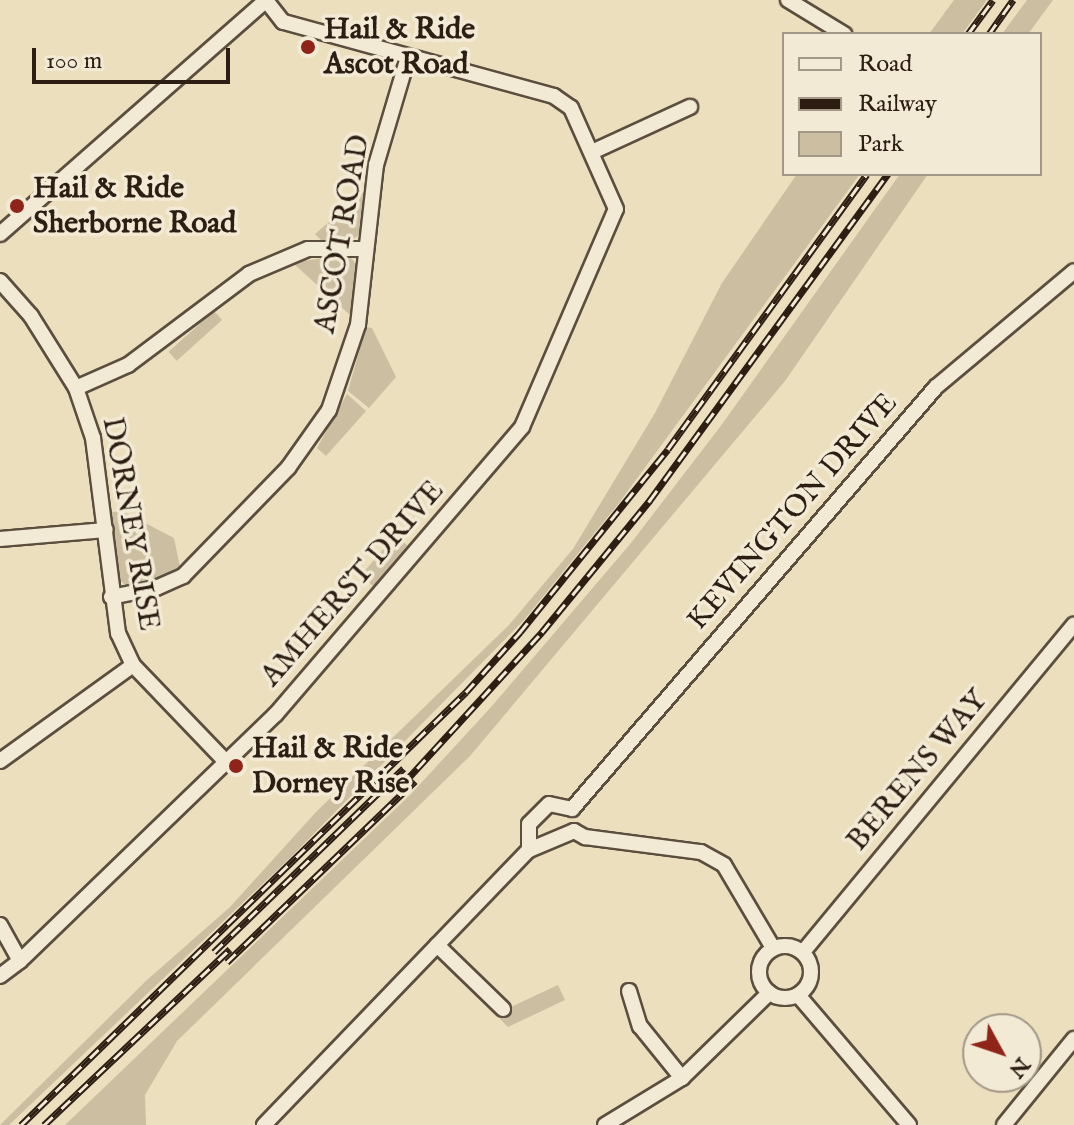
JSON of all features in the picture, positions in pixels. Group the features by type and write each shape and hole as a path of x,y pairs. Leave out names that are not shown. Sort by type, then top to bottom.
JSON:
{"street":[{"name":"AMHERST DRIVE","path":"0,976 20,961 276,714 522,427 616,209 571,108 554,96 283,22 266,0"},
{"path":"0,234 266,0"},
{"path":"788,0 841,32"},
{"name":"ASCOT ROAD","path":"111,597 156,588 183,576 288,468 315,434 339,385 358,325 376,165 408,57"},
{"path":"592,152 690,107"},
{"path":"76,388 128,365 249,274 308,249 365,249"},
{"name":"KEVINGTON DRIVE","path":"572,809 936,387 1074,271"},
{"name":"DORNEY RISE","path":"0,281 31,316 76,388 93,438 118,633 133,665 226,762"},
{"path":"0,539 106,530"},
{"name":"BERENS WAY","path":"803,952 1074,624"},
{"path":"0,760 133,665"},
{"path":"529,850 529,824 549,804 572,809 574,831"},
{"path":"264,1125 529,850 574,831"},
{"path":"574,831 585,837 701,852 724,865 773,948"},
{"path":"0,925 20,961"},
{"path":"437,945 503,1009"},
{"path":"788,946 803,952 811,974 798,995 783,999 763,987 758,970 761,961 773,948 788,946"},
{"path":"629,991 640,1026 682,1078"},
{"path":"605,1125 682,1078 769,993"},
{"path":"798,995 909,1125"},
{"path":"1004,1125 1074,1039"}],"green space":[{"path":"954,0 987,0 963,32 930,32"},
{"path":"1027,0 1053,0 1029,32 1003,32"},
{"path":"796,176 859,176 619,503 524,620 291,857 9,1125 0,1125 147,980 230,907 316,812 509,625 573,549 655,413 722,283"},
{"path":"899,176 927,176 785,381 470,756 177,1041 145,1095 146,1125 65,1125 411,794 492,706 631,543 720,427"},
{"path":"364,192 359,235 352,240 321,240 315,234"},
{"path":"322,258 351,258 356,264 350,315 293,263"},
{"path":"214,311 222,320 177,361 169,352"},
{"path":"366,327 372,328 396,377 369,408 348,391"},
{"path":"347,394 366,411 326,456 317,448"},
{"path":"122,511 174,538 180,567 154,581 126,586 119,579 112,512"},
{"path":"395,535 407,545 373,586 361,576"},
{"path":"558,985 565,1000 508,1027 500,1019 513,1006"}],"railway":[{"path":"969,32 993,0"},
{"path":"990,32 1013,0"},
{"path":"21,1125 466,692 520,632 668,449 866,176"},
{"path":"401,786 542,632 650,500 887,176"},
{"path":"214,952 404,768"},
{"path":"227,962 415,781"},
{"path":"44,1125 230,949"}],"place":[{"name":"Hail & Ride Ascot Road","path":"308,47"},
{"name":"Hail & Ride Sherborne Road","path":"17,206"},
{"name":"Hail & Ride Dorney Rise","path":"236,766"}]}
